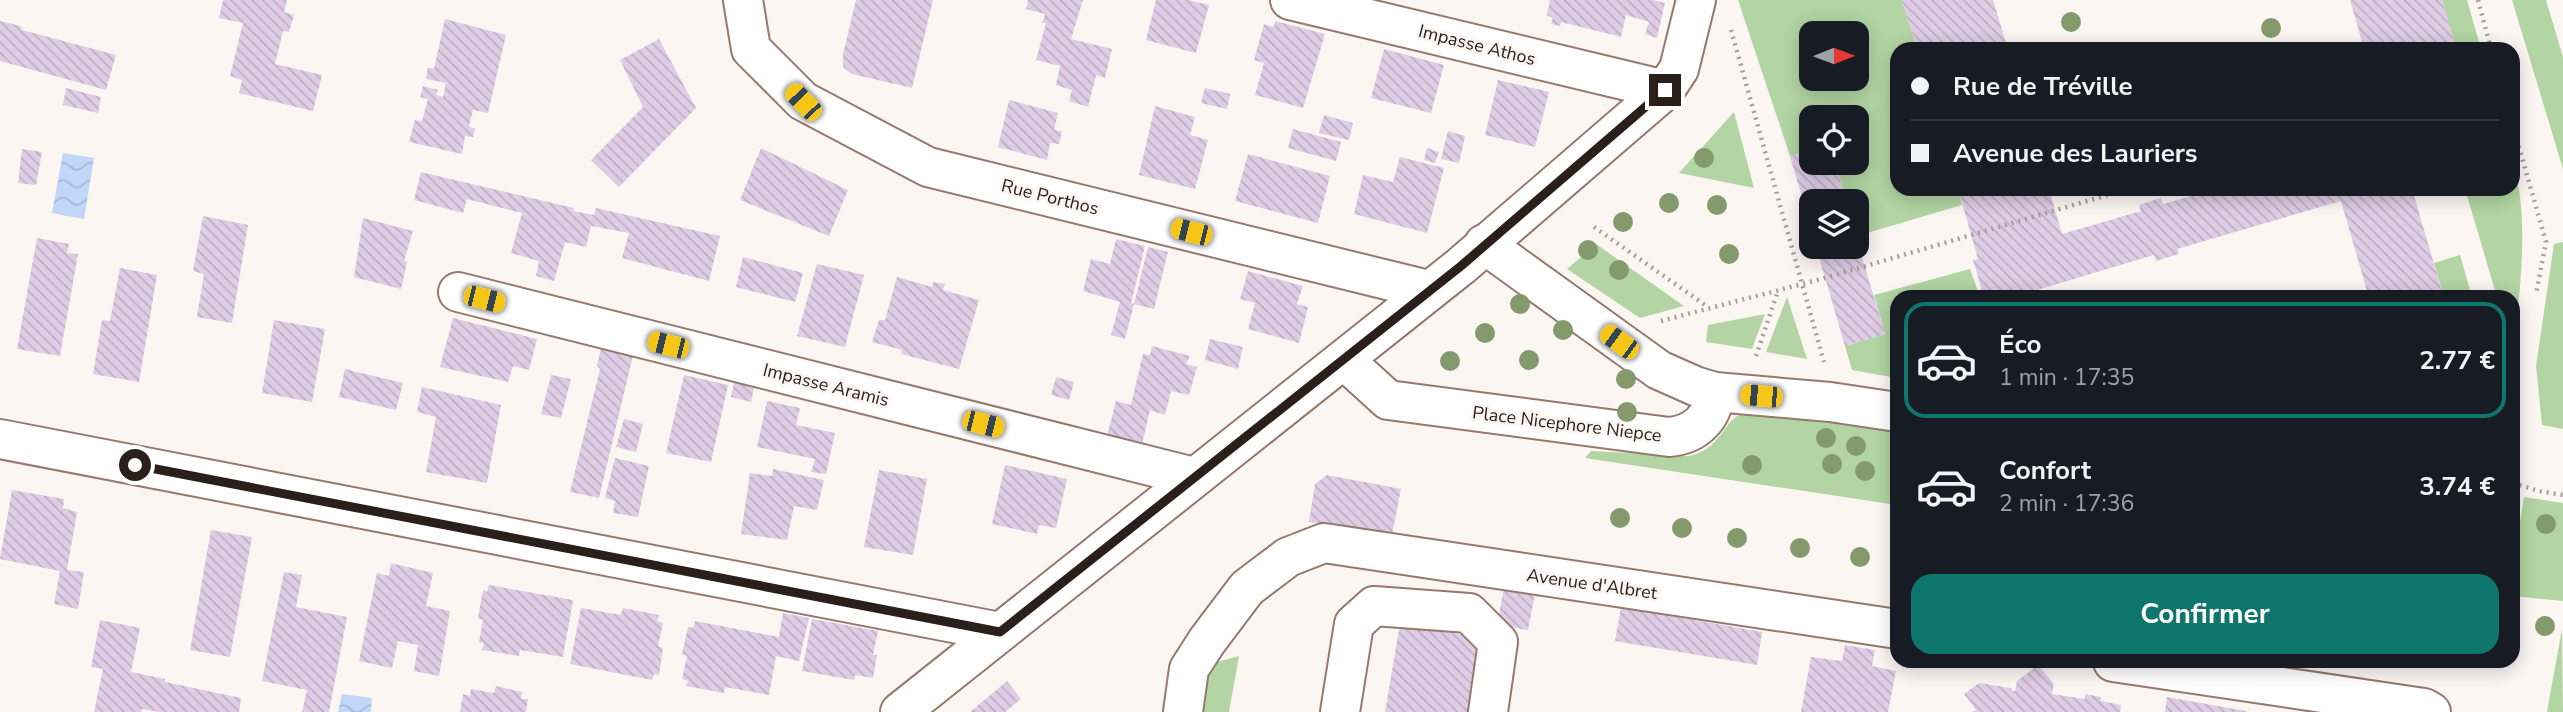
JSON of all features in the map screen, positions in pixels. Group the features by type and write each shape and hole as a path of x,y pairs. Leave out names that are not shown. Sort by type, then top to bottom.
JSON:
{"street":[{"name":"Rue Porthos","path":"743,0 751,48 803,102 928,167 1428,290"},
{"name":"Impasse Athos","path":"1290,0 1665,90"},
{"path":"900,712 1461,266 1665,90 1712,10"},
{"path":"1484,244 1659,370 1695,386 1715,392 1830,402 1890,411"},
{"name":"Impasse Aramis","path":"457,292 1194,477"},
{"name":"Place Nicephore Niepce","path":"1344,360 1388,400 1670,437 1683,436 1706,419 1713,408 1715,392"},
{"path":"0,439 1000,632"},
{"name":"Avenue d'Albret","path":"1183,712 1189,669 1247,588 1288,556 1324,543 1890,628"},
{"path":"1340,712 1354,624 1374,606 1469,613 1498,642 1488,712"},
{"path":"2154,668 2424,708 2431,712"}],"path":[{"path":"2478,0 2489,42"},
{"path":"1712,10 1802,285 1826,370"},
{"path":"2520,151 2546,242 2536,295"},
{"path":"1658,321 1802,285 2104,196"},
{"path":"1594,227 1709,308"},
{"path":"1754,362 1778,290"},
{"path":"2520,485 2563,495"}],"green space":[{"path":"1738,0 1902,0 1915,42 1890,42 1890,196 1960,196 1962,205 1869,232 1869,189 1843,189 1838,175 1869,175 1869,105 1799,105 1799,153 1790,156"},
{"path":"2442,0 2467,0 2479,42 2454,42"},
{"path":"2512,0 2546,0 2563,57 2563,169"},
{"path":"1734,112 1754,188 1679,173"},
{"path":"2467,196 2519,196 2522,235 2520,290 2495,290"},
{"path":"2563,242 2563,429 2542,425 2536,366 2554,244"},
{"path":"1596,244 1684,306 1640,318 1567,269"},
{"path":"2460,255 2470,290 2442,290 2434,263"},
{"path":"1970,269 1978,290 1892,290"},
{"path":"1890,291 1890,377 1852,370 1845,346 1885,334 1874,295"},
{"path":"1787,297 1807,359 1766,352"},
{"path":"1765,314 1752,349 1706,342 1708,325"},
{"path":"1761,409 1890,430 1890,504 1585,458 1591,451 1689,456 1702,452 1718,438 1730,422 1747,411"},
{"path":"2524,497 2563,503 2563,601 2520,597 2520,522"},
{"path":"2562,629 2563,712 2547,712"},
{"path":"1239,656 1229,712 1192,712 1206,665"}],"water":[{"path":"63,153 94,158 84,219 52,213"},
{"path":"342,694 372,698 371,712 338,712"}],"building":[{"path":"223,0 287,0 284,12 294,15 289,32 283,31 275,64 322,75 313,111 239,93 242,80 230,76 243,23 219,18"},
{"path":"856,0 933,0 912,88 852,74 843,67 843,54"},
{"path":"1028,0 1083,0 1071,39 1112,49 1105,78 1096,75 1088,107 1069,101 1072,90 1056,85 1060,66 1036,60 1046,23 1042,23 1045,14 1026,9"},
{"path":"1156,0 1188,0 1209,5 1196,53 1146,40"},
{"path":"1550,0 1653,0 1665,3 1657,38 1645,34 1649,22 1626,15 1621,37 1561,22 1560,26 1551,24 1553,18 1547,15"},
{"path":"1902,0 1993,0 2006,42 1915,42"},
{"path":"2350,0 2442,0 2454,42 2362,42"},
{"path":"445,19 506,35 488,113 473,110 469,126 475,129 473,137 465,136 462,154 409,142 415,120 422,121 428,99 420,97 423,86 438,90 436,95 443,97 446,83 426,79 428,67 434,69"},
{"path":"0,21 21,26 22,30 116,55 106,90 0,61"},
{"path":"1275,21 1325,34 1303,108 1255,95 1264,63 1254,60 1264,24 1274,27"},
{"path":"659,39 696,108 619,187 591,160 643,107 620,60"},
{"path":"1384,49 1444,65 1431,113 1371,98"},
{"path":"1498,80 1549,92 1535,147 1485,135"},
{"path":"66,88 101,97 98,113 63,105"},
{"path":"1205,88 1230,94 1227,109 1201,103"},
{"path":"1009,100 1058,113 1054,130 1062,131 1059,144 1050,143 1047,160 998,147"},
{"path":"1155,106 1195,117 1190,135 1208,140 1195,189 1139,175"},
{"path":"1324,115 1353,123 1349,140 1319,133"},
{"path":"1293,129 1341,142 1336,161 1288,148"},
{"path":"1448,131 1465,136 1459,163 1441,159"},
{"path":"761,148 848,190 829,236 740,200"},
{"path":"1427,148 1439,152 1435,163 1424,160"},
{"path":"22,149 42,152 36,185 18,183"},
{"path":"1799,153 1799,175 1838,175 1843,189 1800,189 1790,156"},
{"path":"1248,154 1330,176 1318,223 1235,201"},
{"path":"1400,157 1444,168 1427,233 1354,214 1363,175 1393,182"},
{"path":"421,172 574,208 573,211 594,215 596,208 720,236 709,281 622,258 629,233 591,226 586,247 565,242 554,281 536,276 539,261 511,253 522,213 467,199 463,213 414,200"},
{"path":"1960,196 2051,196 2062,234 2141,211 2139,205 2161,198 2163,204 2191,196 2414,196 2442,290 2367,290 2341,201 2177,249 2179,254 2156,261 2154,255 2037,290 1982,290 1973,260 1978,259"},
{"path":"203,216 248,225 232,323 197,317 204,274 193,271"},
{"path":"363,218 413,231 404,261 407,262 401,289 354,277"},
{"path":"37,238 69,244 67,253 78,254 60,356 17,349"},
{"path":"1116,239 1145,246 1125,339 1111,335 1120,302 1083,291 1091,259 1110,264"},
{"path":"1148,247 1168,252 1154,309 1134,304"},
{"path":"743,257 803,273 795,302 736,287"},
{"path":"1820,259 1863,259 1885,334 1845,346"},
{"path":"817,264 864,275 845,347 797,336"},
{"path":"120,268 157,275 139,382 93,374 102,320 110,321"},
{"path":"1248,271 1303,286 1297,304 1308,307 1299,343 1248,329 1255,303 1240,299"},
{"path":"897,277 932,287 933,282 945,284 943,290 979,300 959,369 901,354 902,350 872,342 879,320 885,320"},
{"path":"453,318 537,339 529,370 513,366 508,382 440,367"},
{"path":"274,320 325,329 312,402 262,393"},
{"path":"603,339 635,347 599,498 570,492 600,369 597,366"},
{"path":"1210,339 1243,347 1238,369 1205,360"},
{"path":"1152,346 1190,356 1186,364 1197,367 1189,395 1171,391 1165,415 1150,410 1142,445 1107,436 1116,401 1131,405 1143,354 1150,355"},
{"path":"345,369 403,383 396,410 339,397"},
{"path":"736,373 756,378 751,402 731,397"},
{"path":"551,375 571,379 561,418 541,414"},
{"path":"684,375 728,385 711,462 666,453"},
{"path":"1056,377 1074,382 1069,400 1051,395"},
{"path":"422,387 501,405 487,483 426,472 436,417 417,412"},
{"path":"767,401 800,408 796,425 835,433 826,474 811,472 815,459 757,447"},
{"path":"624,419 643,424 636,452 616,447"},
{"path":"615,458 649,466 638,517 613,513 615,501 605,498"},
{"path":"1005,465 1067,479 1056,528 1039,525 1037,534 992,524"},
{"path":"773,469 824,480 817,510 794,506 787,540 741,534 750,473 772,476"},
{"path":"879,470 927,479 913,555 864,547"},
{"path":"1327,475 1401,489 1392,535 1309,522 1315,484"},
{"path":"12,490 64,499 63,508 77,512 67,570 84,572 78,609 54,604 60,571 0,559"},
{"path":"211,530 252,537 230,657 190,650"},
{"path":"391,563 433,573 426,606 450,611 439,676 414,671 418,645 398,641 392,668 359,661 377,573 389,576"},
{"path":"284,572 302,575 296,607 347,617 329,712 302,712 307,690 262,681"},
{"path":"489,585 573,600 563,657 520,650 519,656 482,650 484,643 479,642 483,620 478,618 483,590 487,592"},
{"path":"1504,588 1535,593 1528,630 1497,625"},
{"path":"1621,607 1762,632 1757,665 1615,641"},
{"path":"581,608 621,615 623,608 659,615 657,621 663,623 658,646 663,648 659,675 654,674 652,680 570,664"},
{"path":"783,613 809,618 799,661 776,656 769,695 725,687 724,693 686,686 688,681 682,679 687,656 682,654 688,627 693,628 695,621 779,637"},
{"path":"812,619 878,631 873,655 877,655 873,678 855,675 854,680 802,671"},
{"path":"100,620 140,628 131,672 241,698 239,712 159,712 142,709 141,712 94,712 103,669 91,667"},
{"path":"1400,624 1482,638 1470,712 1385,712"},
{"path":"1845,645 1875,650 1872,666 1896,671 1888,712 1801,712 1811,657 1842,661"},
{"path":"2034,668 2041,668 2054,684 2052,694 2085,699 2085,694 2101,697 2101,701 2121,705 2120,712 1972,712 1976,710 1964,694 1979,683 2015,691 2017,681"},
{"path":"1007,681 1021,699 1005,712 970,712"},
{"path":"496,686 522,692 521,699 528,699 526,712 460,712 463,694 470,696 471,689 494,693"},
{"path":"2167,697 2246,711 2246,712 2165,712"}],"route":[{"path":"135,465 1000,632 1461,266 1665,90"}]}
